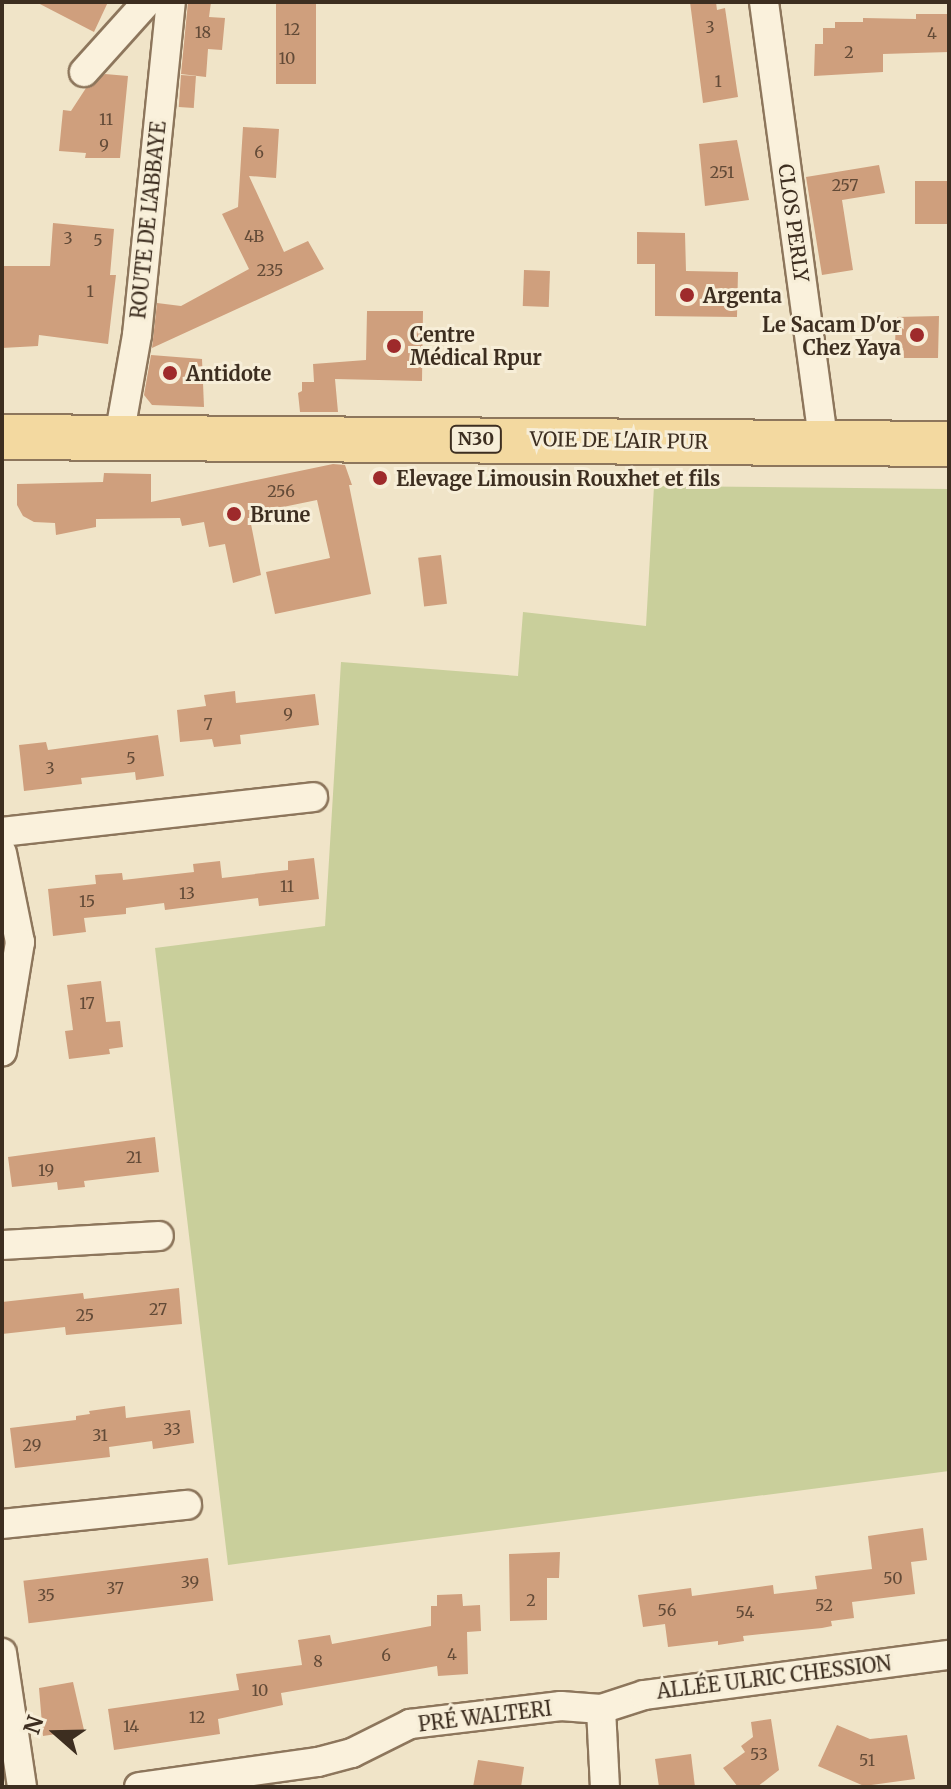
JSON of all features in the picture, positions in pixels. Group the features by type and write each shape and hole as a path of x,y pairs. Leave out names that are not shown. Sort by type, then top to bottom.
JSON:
{"main road":[{"name":"VOIE DE L'AIR PUR","path":"2,437 949,444"}],"street":[{"path":"84,72 147,2"},
{"name":"ROUTE DE L'ABBAYE","path":"119,437 137,335 171,2"},
{"name":"CLOS PERLY","path":"764,2 824,443"},
{"path":"2,832 313,797"},
{"path":"2,853 20,942 2,1052"},
{"path":"2,1245 159,1236"},
{"path":"2,1524 187,1505"},
{"path":"2,1653 22,1787"},
{"name":"ALLÉE ULRIC CHESSION","path":"601,1709 644,1695 949,1655"},
{"name":"PRÉ WALTERI","path":"139,1787 318,1762 352,1753 410,1724 561,1706 601,1709"},
{"path":"601,1709 605,1787"}],"green space":[{"path":"654,486 949,489 949,1471 228,1565 155,948 325,926 341,662 518,676 523,612 646,626"}],"building":[{"path":"36,2 108,2 94,32"},
{"path":"188,2 211,2 209,17 225,18 222,50 208,49 206,77 181,74"},
{"path":"276,2 316,2 316,84 276,84"},
{"path":"690,2 716,2 717,10 725,8 738,97 703,103"},
{"path":"916,14 949,14 949,52 883,54 883,72 814,76 815,44 823,44 823,28 835,28 835,22 863,22 863,18 916,19"},
{"path":"105,74 128,76 120,158 85,158 86,153 59,151 63,110 71,111 86,88"},
{"path":"181,75 196,76 194,108 179,107"},
{"path":"243,127 279,129 276,178 249,176 284,252 308,241 324,269 152,348 157,303 181,306 249,269 222,214 238,207"},
{"path":"737,140 749,200 705,206 699,144"},
{"path":"879,165 885,193 842,200 853,270 822,275 806,177"},
{"path":"915,181 949,181 949,224 915,224"},
{"path":"53,223 114,229 110,275 116,275 108,344 39,335 38,346 2,348 2,266 50,266"},
{"path":"637,232 685,233 686,271 738,272 737,317 655,316 655,264 637,264"},
{"path":"524,270 550,271 549,307 523,306"},
{"name":"Centre Médical Rpur","path":"367,311 423,311 422,381 335,379 338,412 300,412 298,393 302,391 302,382 314,382 313,364 366,360"},
{"path":"939,316 938,358 904,358 903,348 895,346 896,317"},
{"path":"151,355 202,359 204,407 152,405 144,395"},
{"path":"333,464 345,465 352,485 349,485 371,594 275,614 266,572 330,558 317,500 249,514 261,575 233,583 225,544 209,547 204,522 182,526 180,518 96,519 96,527 56,535 55,523 34,522 23,516 17,505 17,484 103,482 104,473 151,474 151,502"},
{"path":"441,555 447,604 424,606 418,558"},
{"path":"235,691 236,703 315,694 319,725 240,735 241,744 214,747 212,739 180,742 177,710 206,706 204,695"},
{"path":"158,735 164,776 136,780 135,772 81,778 82,784 24,791 19,745 46,742 48,750"},
{"path":"314,858 319,899 259,906 258,898 165,910 164,903 126,908 126,914 84,918 86,932 53,936 48,889 96,884 95,875 122,873 123,880 194,872 193,864 220,861 222,878 288,870 288,861"},
{"path":"101,981 106,1022 120,1021 123,1047 109,1049 110,1054 69,1059 65,1031 73,1030 67,985"},
{"path":"155,1137 159,1172 84,1181 85,1187 58,1190 57,1182 12,1187 8,1157"},
{"path":"179,1288 182,1324 66,1335 65,1327 2,1334 2,1302 83,1293 84,1299"},
{"path":"125,1406 126,1418 190,1410 194,1443 153,1449 152,1441 109,1447 110,1457 15,1468 10,1428 76,1420 76,1416 90,1414 89,1411"},
{"path":"923,1528 927,1560 911,1562 915,1594 852,1602 854,1618 831,1621 832,1626 743,1636 744,1641 718,1645 718,1641 668,1647 665,1624 643,1627 638,1595 691,1588 692,1596 773,1585 774,1594 817,1589 815,1576 872,1569 868,1536"},
{"path":"560,1552 559,1578 547,1578 547,1620 510,1621 509,1554"},
{"path":"208,1558 213,1601 29,1623 23,1581"},
{"path":"462,1594 463,1606 480,1605 481,1631 467,1632 468,1674 438,1676 437,1666 281,1693 283,1705 218,1719 220,1734 114,1750 108,1709 239,1690 236,1674 302,1665 298,1640 330,1635 332,1644 431,1626 431,1606 437,1606 437,1595"},
{"path":"73,1682 84,1730 43,1736 39,1688"},
{"path":"771,1719 779,1770 757,1787 738,1787 723,1768 745,1752 741,1746 753,1737 751,1722"},
{"path":"837,1725 870,1739 907,1735 915,1779 864,1786 818,1766"},
{"path":"691,1754 695,1787 659,1787 655,1759"},
{"path":"478,1760 524,1767 521,1787 473,1787"}],"place":[{"name":"Argenta","path":"687,295"},
{"name":"Le Sacam D'or Chez Yaya","path":"917,335"},
{"name":"Centre Médical Rpur","path":"394,346"},
{"name":"Antidote","path":"170,373"},
{"name":"Elevage Limousin Rouxhet et fils","path":"380,478"},
{"name":"Brune","path":"234,514"}]}
